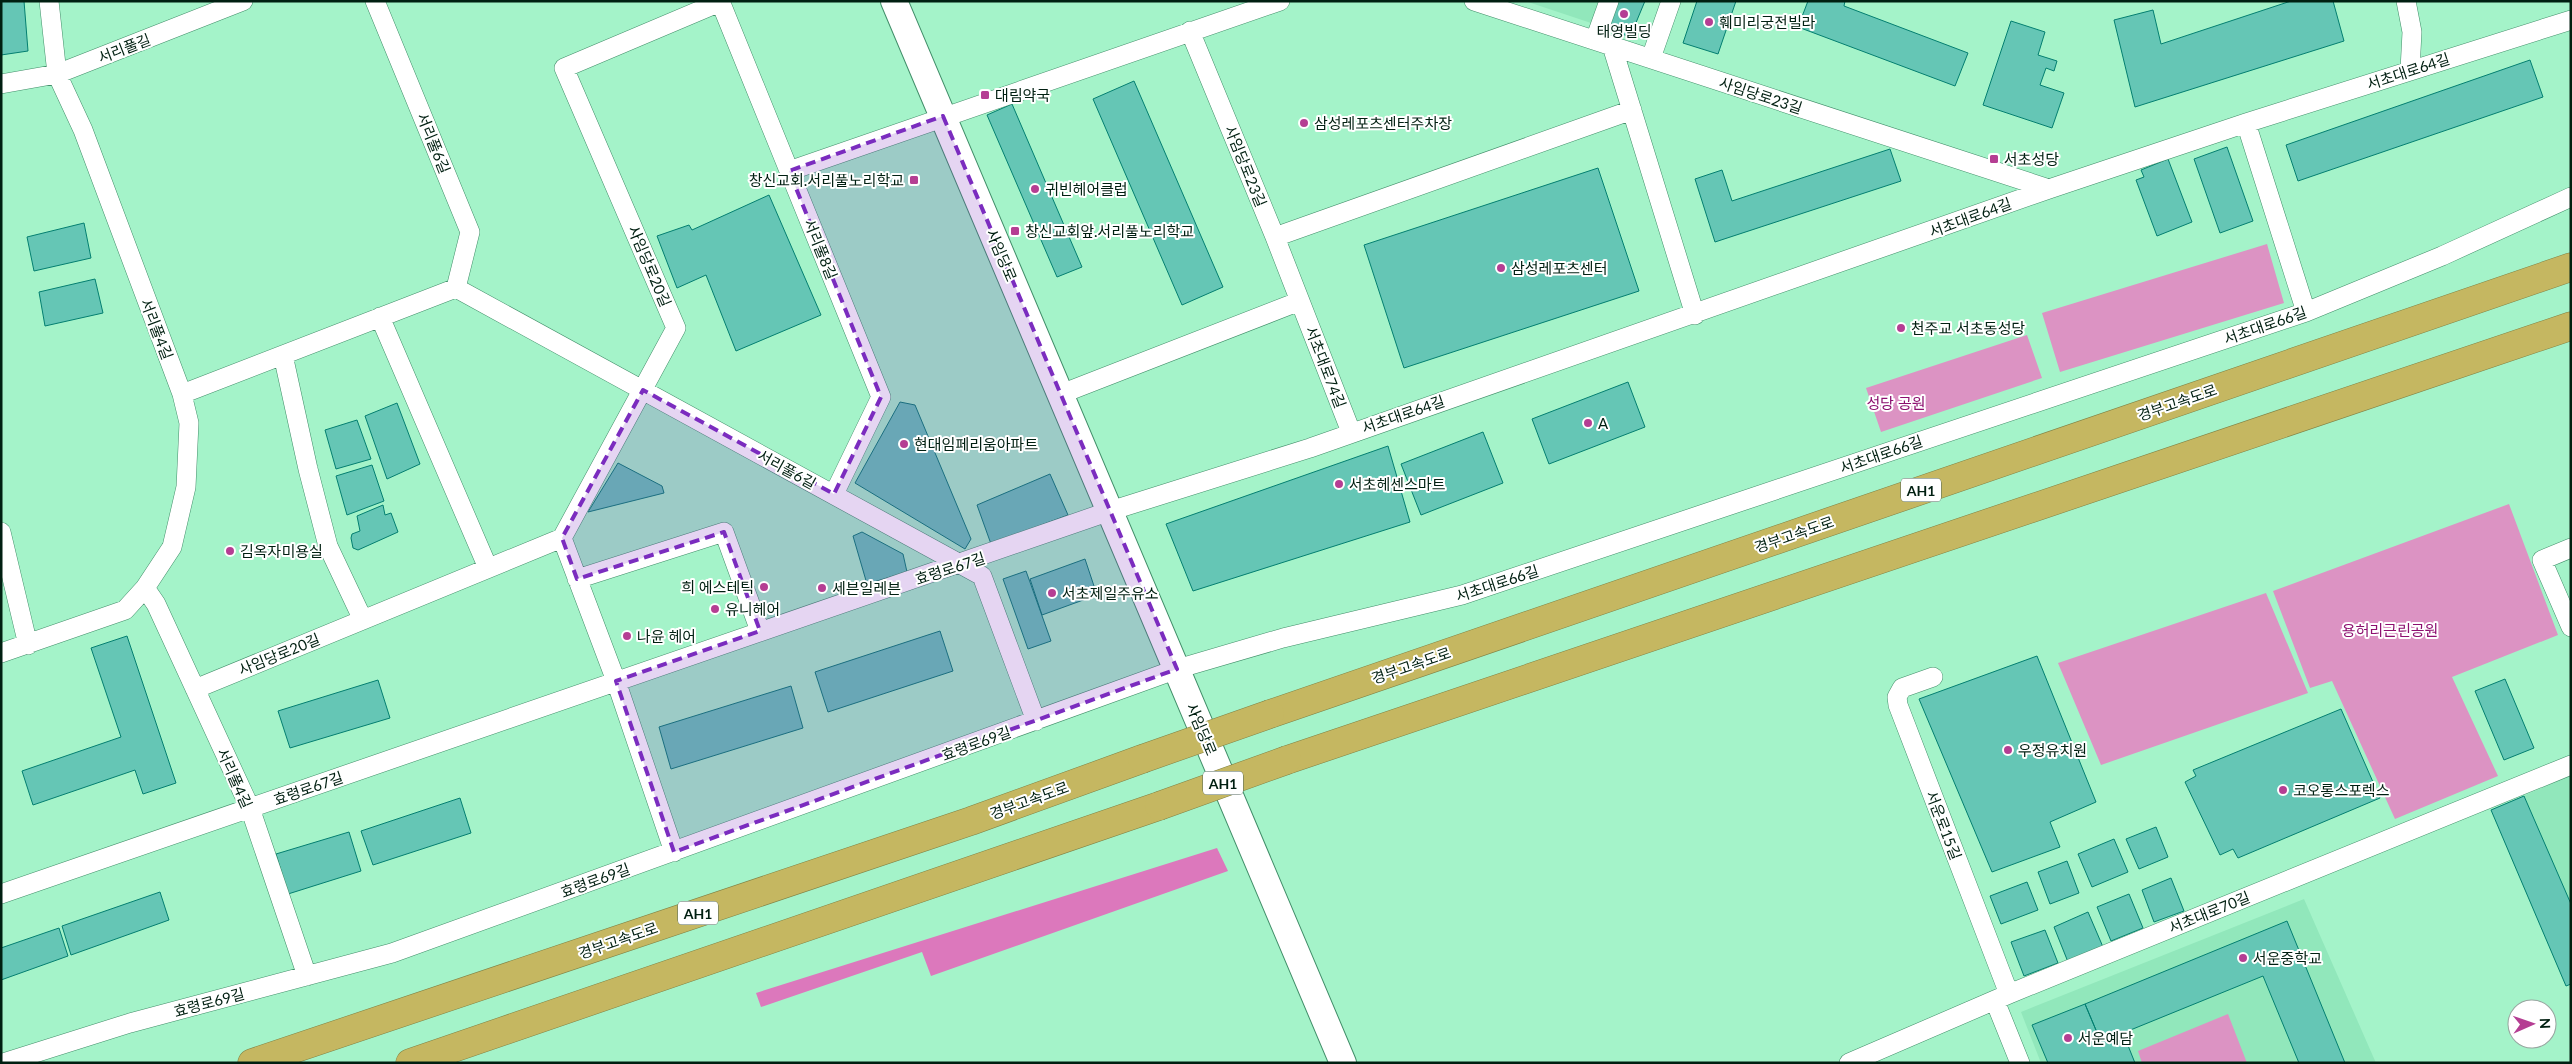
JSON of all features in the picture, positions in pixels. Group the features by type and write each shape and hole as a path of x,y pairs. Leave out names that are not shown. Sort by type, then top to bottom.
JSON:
{"highway":[{"name":"경부고속도로","path":"252,1063 971,821 1270,714 2571,267"},
{"name":"AH1","path":"410,1063 1159,806 1287,760 2571,326"}],"main road":[{"name":"사임당로","path":"894,1 1344,1063"}],"street":[{"name":"서리풀4길","path":"1,653 126,610 145,588 172,547 186,487 189,423 182,394 82,130 57,74 49,1"},
{"name":"서리풀길","path":"1,84 57,74 243,1"},
{"name":"서리풀6길","path":"375,1 470,232 456,288 982,576 1036,721"},
{"path":"789,171 943,116 1280,1"},
{"name":"사임당로23길","path":"1474,1 2049,189"},
{"path":"1609,1 1603,43 1632,110 1695,315"},
{"path":"1651,58 1671,1"},
{"path":"2406,1 2412,32 2410,70"},
{"name":"서리풀8길","path":"720,2 881,397 834,494"},
{"name":"사임당로20길","path":"195,689 562,538 676,328 564,68 720,2"},
{"name":"서초대로64길","path":"1110,511 1310,448 1351,432 1695,315 2049,189 2246,123 2571,20"},
{"name":"사임당로23길","path":"1190,31 1276,237 1300,301"},
{"path":"1276,237 1632,110"},
{"path":"2246,123 2306,312"},
{"name":"서초대로66길","path":"1177,669 1283,638 1462,595 2306,312 2442,256 2571,197"},
{"path":"182,394 456,288"},
{"path":"1061,394 1300,301"},
{"name":"서초대로74길","path":"1300,301 1351,432"},
{"path":"380,317 488,568"},
{"path":"283,355 308,468 328,546 363,620"},
{"name":"효령로67길","path":"1,894 616,681 963,564 1110,511"},
{"path":"1,532 28,645"},
{"path":"577,579 724,532 760,632"},
{"path":"562,538 616,681 674,852"},
{"path":"2571,548 2542,560 2571,628"},
{"name":"서리풀4길","path":"145,588 156,604 250,808 307,976"},
{"name":"효령로69길","path":"3,1063 130,1023 392,953 1177,669"},
{"name":"서운로15길","path":"1934,678 1902,688 1896,697 2002,997 2020,1063"},
{"name":"서초대로70길","path":"1849,1063 2002,997 2571,765"}],"highlighted area":[{"path":"943,116 1177,669 674,852 616,681 760,631 724,532 577,579 562,538 643,390 834,494 881,397 789,171"}],"shaded area":[{"path":"1525,1 1604,1 1597,25"},
{"path":"2571,775 2571,984 2566,986 2491,810"},
{"path":"1217,848 1228,871 931,976 922,952 761,1007 756,993"},
{"name":"서운중학교","path":"2304,899 2376,1063 2041,1063 2021,1012"}],"green space":[{"path":"2267,244 2284,303 2060,372 2042,313"},
{"name":"성당 공원","path":"2027,335 2042,378 1881,432 1866,388"},
{"name":"용허리근린공원","path":"2509,504 2558,635 2452,677 2498,776 2395,819 2332,681 2310,688 2273,591"},
{"path":"2266,593 2308,693 2101,765 2058,663"},
{"path":"2228,1014 2247,1063 2142,1063 2138,1051"}],"building":[{"path":"1,1 24,1 28,51 1,55"},
{"name":"태영빌딩","path":"1614,1 1645,1 1630,37 1603,27"},
{"name":"훼미리궁전빌라","path":"1697,1 1736,1 1718,54 1683,43"},
{"path":"1808,1 1845,1 1844,6 1968,53 1955,86 1798,27"},
{"path":"2291,1 2333,1 2344,41 2135,107 2114,20 2153,10 2161,44"},
{"path":"2011,21 2045,32 2038,55 2057,61 2054,71 2046,68 2040,85 2064,93 2052,128 1983,105"},
{"path":"2530,60 2543,97 2298,181 2286,145"},
{"path":"1134,81 1223,287 1182,305 1093,99"},
{"path":"1012,104 1082,267 1057,277 987,115"},
{"path":"2227,147 2253,221 2220,233 2194,159"},
{"path":"1890,149 1901,181 1715,242 1695,179 1722,170 1732,201"},
{"path":"2168,159 2192,222 2157,236 2136,180 2144,177 2141,170"},
{"name":"삼성레포츠센터","path":"1598,168 1639,291 1404,368 1364,245"},
{"path":"769,195 821,315 736,351 706,275 677,288 657,236 689,225 692,230"},
{"path":"84,223 91,258 34,271 27,237"},
{"path":"95,279 103,313 45,326 39,292"},
{"name":"A","path":"1628,382 1645,427 1549,464 1532,419"},
{"name":"현대임페리움아파트","path":"900,402 915,405 971,539 965,549 855,483"},
{"path":"397,403 420,464 387,479 365,416"},
{"path":"357,420 371,459 336,469 325,430"},
{"path":"1483,432 1503,483 1421,515 1401,464"},
{"name":"서초헤센스마트","path":"1388,446 1410,522 1193,591 1166,524"},
{"path":"618,463 662,486 664,493 588,512"},
{"path":"372,465 384,501 347,515 336,476"},
{"path":"1050,474 1068,515 991,544 977,505"},
{"path":"383,505 385,515 391,513 398,532 358,550 353,548 352,534 360,531 357,516"},
{"path":"862,532 903,554 907,572 867,584 853,536"},
{"path":"1085,559 1097,595 1042,615 1030,579"},
{"path":"1026,571 1051,641 1028,649 1003,579"},
{"path":"940,631 953,671 828,712 815,672"},
{"path":"127,636 176,783 143,794 135,770 33,805 22,771 121,737 91,648"},
{"name":"우정유치원","path":"2037,656 2096,802 2050,822 2060,847 1992,872 1919,699"},
{"path":"2505,679 2534,748 2504,760 2475,691"},
{"path":"378,680 390,718 290,748 278,711"},
{"path":"791,686 803,728 671,769 659,727"},
{"name":"코오롱스포렉스","path":"2341,709 2380,798 2238,858 2233,849 2220,855 2185,782 2196,776 2193,770"},
{"path":"2524,796 2571,904 2571,984 2566,986 2491,810"},
{"path":"460,798 471,833 373,865 361,831"},
{"path":"2156,827 2168,857 2139,869 2126,839"},
{"path":"349,832 361,871 288,894 276,854"},
{"path":"2114,839 2128,872 2092,887 2078,854"},
{"path":"2067,861 2079,893 2050,904 2038,872"},
{"path":"2171,878 2184,911 2154,922 2142,890"},
{"path":"2027,882 2038,910 2001,924 1990,896"},
{"path":"160,892 169,920 71,955 62,926"},
{"path":"2129,894 2143,928 2111,941 2097,907"},
{"path":"2088,912 2103,947 2068,962 2054,927"},
{"path":"2287,921 2345,1063 2299,1063 2263,976 2101,1042 2085,1004"},
{"path":"59,928 68,956 1,980 1,948"},
{"path":"2045,930 2058,963 2024,976 2011,942"},
{"name":"서운예담","path":"2085,1004 2101,1042 2123,1033 2135,1063 2048,1063 2032,1025"}],"place":[{"name":"태영빌딩","path":"1624,14"},
{"name":"훼미리궁전빌라","path":"1709,22"},
{"name":"대림약국","path":"985,95"},
{"name":"삼성레포츠센터주차장","path":"1304,123"},
{"name":"서초성당","path":"1994,159"},
{"name":"창신교회.서리풀노리학교","path":"914,180"},
{"name":"귀빈헤어클럽","path":"1035,189"},
{"name":"창신교회앞.서리풀노리학교","path":"1015,231"},
{"name":"삼성레포츠센터","path":"1501,268"},
{"name":"천주교 서초동성당","path":"1901,328"},
{"name":"A","path":"1588,423"},
{"name":"현대임페리움아파트","path":"904,444"},
{"name":"서초헤센스마트","path":"1339,484"},
{"name":"김옥자미용실","path":"230,551"},
{"name":"희 에스테틱","path":"764,587"},
{"name":"세븐일레븐","path":"822,588"},
{"name":"서초제일주유소","path":"1052,593"},
{"name":"유니헤어","path":"715,609"},
{"name":"나윤 헤어","path":"627,636"},
{"name":"우정유치원","path":"2008,750"},
{"name":"코오롱스포렉스","path":"2283,790"},
{"name":"서운중학교","path":"2243,958"},
{"name":"서운예담","path":"2068,1038"}]}
